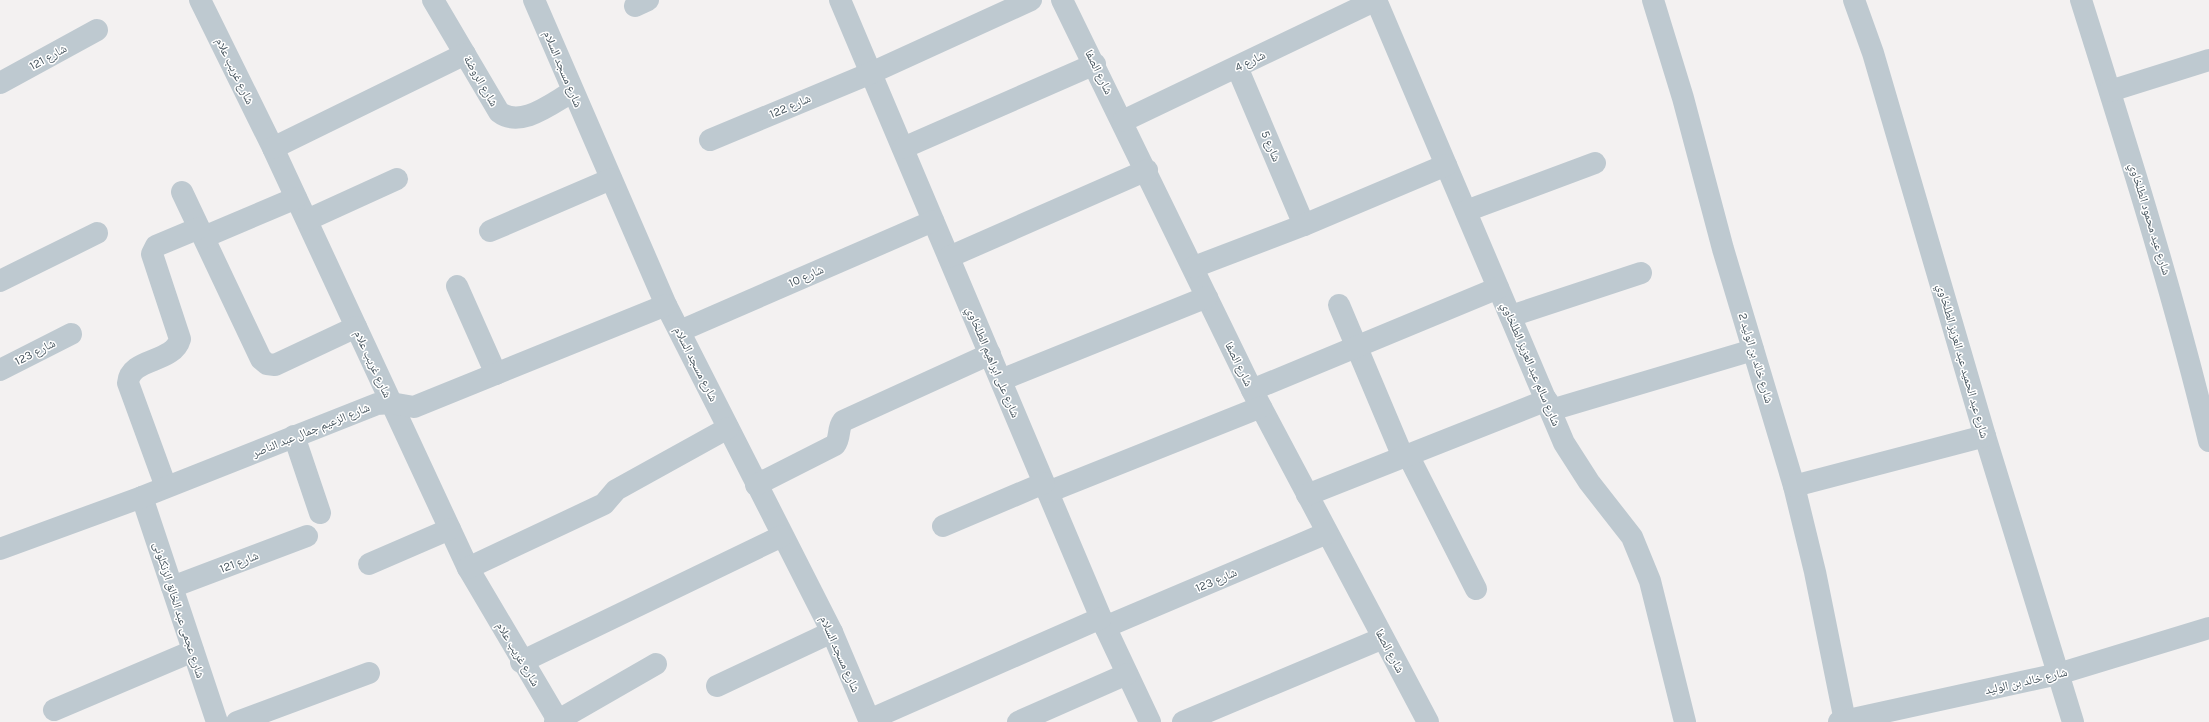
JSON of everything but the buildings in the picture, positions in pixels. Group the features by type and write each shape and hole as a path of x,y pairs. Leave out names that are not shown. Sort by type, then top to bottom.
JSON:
{"street":[{"name":"شارع غريب علام","path":"200,0 274,148 468,568 557,722"},
{"name":"شارع الروضة","path":"433,0 499,112 505,116 512,118 526,117 572,92"},
{"name":"شارع مسجد السلام","path":"534,0 572,92 666,305 756,485 832,632 870,721"},
{"name":"شارع على ابراهيم الطلخاوي","path":"840,0 1103,622 1150,722"},
{"name":"شارع 122","path":"710,140 871,73 1031,0"},
{"name":"شارع 4","path":"1123,121 1376,0"},
{"name":"شارع سالم عبد العزيز الطلخاوي","path":"1376,0 1564,443 1589,482 1632,537 1650,581 1685,722"},
{"name":"شارع خالد بن الوليد 2","path":"1653,0 1682,98 1723,249 1794,486 1815,572 1842,721"},
{"name":"شارع عبد الحميد عبد العزيز الطلخاوي","path":"1854,0 1873,53 1985,436 2073,722"},
{"name":"شارع عيد محمود الطلخاوي","path":"2081,0 2166,274 2209,441"},
{"name":"شارع الصفا","path":"1070,2 1095,64 1256,398 1428,722"},
{"name":"شارع 121","path":"0,84 97,30"},
{"path":"274,148 465,54"},
{"path":"2110,91 2209,60"},
{"path":"902,148 1095,64"},
{"name":"شارع 5","path":"1237,67 1304,225"},
{"path":"1466,211 1595,163"},
{"path":"1194,267 1304,225 1446,165"},
{"path":"949,258 1147,170"},
{"path":"490,231 611,178"},
{"path":"307,220 397,179"},
{"path":"182,192 261,359 267,364 275,365 356,327"},
{"path":"166,487 128,383 128,376 133,370 172,352 178,346 180,339 152,254 156,246 201,233 296,198"},
{"name":"شارع 10","path":"680,332 933,221"},
{"path":"0,281 97,233"},
{"path":"1511,316 1641,273"},
{"path":"457,286 496,374"},
{"path":"943,526 1046,487 1256,398 1356,347 1498,288"},
{"path":"1001,380 1207,297"},
{"name":"شارع الزعيم جمال عبد الناصر","path":"0,549 142,497 377,404 392,403 414,407 666,305"},
{"path":"1339,305 1356,347 1406,456 1476,589"},
{"name":"شارع 123","path":"0,370 71,334"},
{"path":"1307,495 1406,456 1549,405 1753,350"},
{"path":"756,485 835,445 838,440 840,426 843,421 990,354"},
{"path":"468,568 604,504 616,490 728,428"},
{"path":"294,436 320,513"},
{"path":"1794,486 1985,436"},
{"name":"شارع عجمى عبد الخالق الزنكلونى","path":"142,497 217,722"},
{"path":"369,564 450,529"},
{"name":"شارع 123","path":"870,721 1103,622 1327,533"},
{"name":"شارع 121","path":"172,587 307,536"},
{"path":"521,662 782,536"},
{"name":"شارع خالد بن الوليد","path":"1842,721 2058,674 2209,628"},
{"path":"717,686 832,632"},
{"path":"1183,722 1383,638"},
{"path":"54,710 193,651"},
{"path":"557,722 656,664"},
{"path":"237,722 369,673"},
{"path":"1018,722 1127,674"}]}
